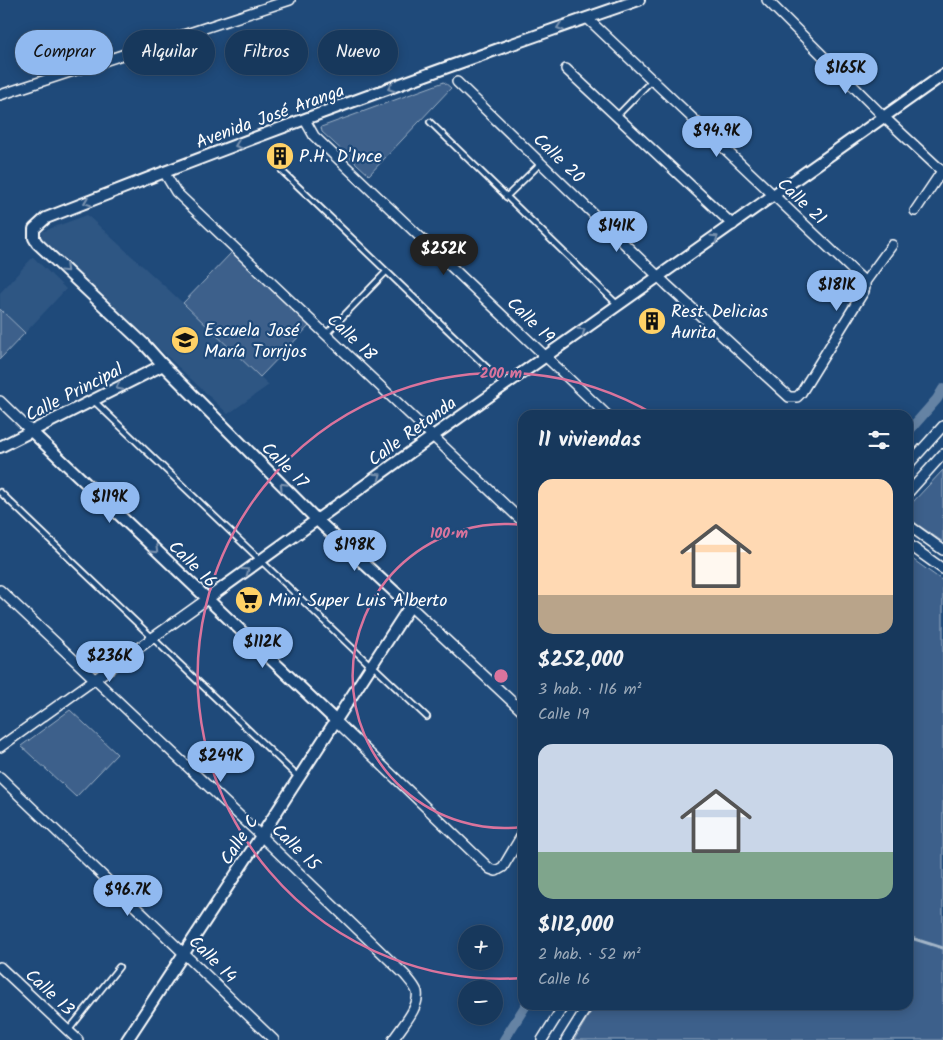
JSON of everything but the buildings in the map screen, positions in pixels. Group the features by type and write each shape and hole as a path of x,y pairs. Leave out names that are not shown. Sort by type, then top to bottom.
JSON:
{"street":[{"path":"0,94 290,0"},
{"name":"Avenida José Aranga","path":"33,233 36,225 46,218 164,172 639,0"},
{"path":"767,0 884,117 942,171 915,211"},
{"name":"Calle 21","path":"588,18 865,282"},
{"path":"566,69 733,225"},
{"name":"Calle Retonda","path":"0,747 433,436 943,75"},
{"name":"Calle 20","path":"457,82 659,277 786,395 793,398 801,393 864,291 866,287 865,282"},
{"name":"Calle 19","path":"305,120 314,136 602,410"},
{"name":"Calle 18","path":"164,172 176,192 518,516"},
{"name":"Calle 17","path":"33,233 37,242 145,345 317,520 518,707"},
{"path":"865,282 892,244"},
{"name":"Calle Principal","path":"0,447 163,365"},
{"name":"Calle 16","path":"0,401 490,869 496,871 503,867 518,842"},
{"path":"913,459 943,426"},
{"path":"913,487 943,454"},
{"path":"913,529 943,550"},
{"path":"913,548 943,569"},
{"name":"Calle 15","path":"0,590 261,836 405,975 415,987 417,1000 393,1040"},
{"name":"Calle C","path":"127,1040 410,606"},
{"name":"Calle 14","path":"0,777 274,1040"},
{"name":"Calle 13","path":"0,967 78,1040"},
{"path":"544,1040 561,1010"},
{"path":"566,1040 585,1010"}],"lane":[{"path":"617,116 652,80"},
{"path":"430,122 619,306"},
{"path":"506,197 540,163"},
{"path":"282,171 505,385"},
{"path":"326,334 386,272"},
{"path":"93,400 427,717"},
{"path":"0,492 299,778"},
{"path":"68,1031 119,967"}],"shaded area":[{"path":"444,82 451,88 369,175 322,132 321,127"},
{"name":"Escuela José María Torrijos","path":"87,215 269,385 228,414 42,238 41,232"},
{"path":"232,252 310,325 260,377 183,303"},
{"path":"33,257 66,289 25,333 0,308 0,293"},
{"path":"0,309 25,333 0,359"},
{"path":"943,470 943,542 913,521 913,502"},
{"path":"913,560 943,581 943,1040 574,1040 592,1010 913,1010"},
{"path":"70,710 117,754 76,797 21,746"}],"waterway":[{"path":"913,426 937,399 943,389"},
{"path":"913,939 943,948"},
{"path":"504,1040 523,1010"}],"place":[{"name":"P.H. D'Ince","path":"280,156"},
{"name":"Rest Delicias Aurita","path":"652,321"},
{"name":"Escuela José María Torrijos","path":"185,340"},
{"name":"Mini Super Luis Alberto","path":"249,600"}]}
